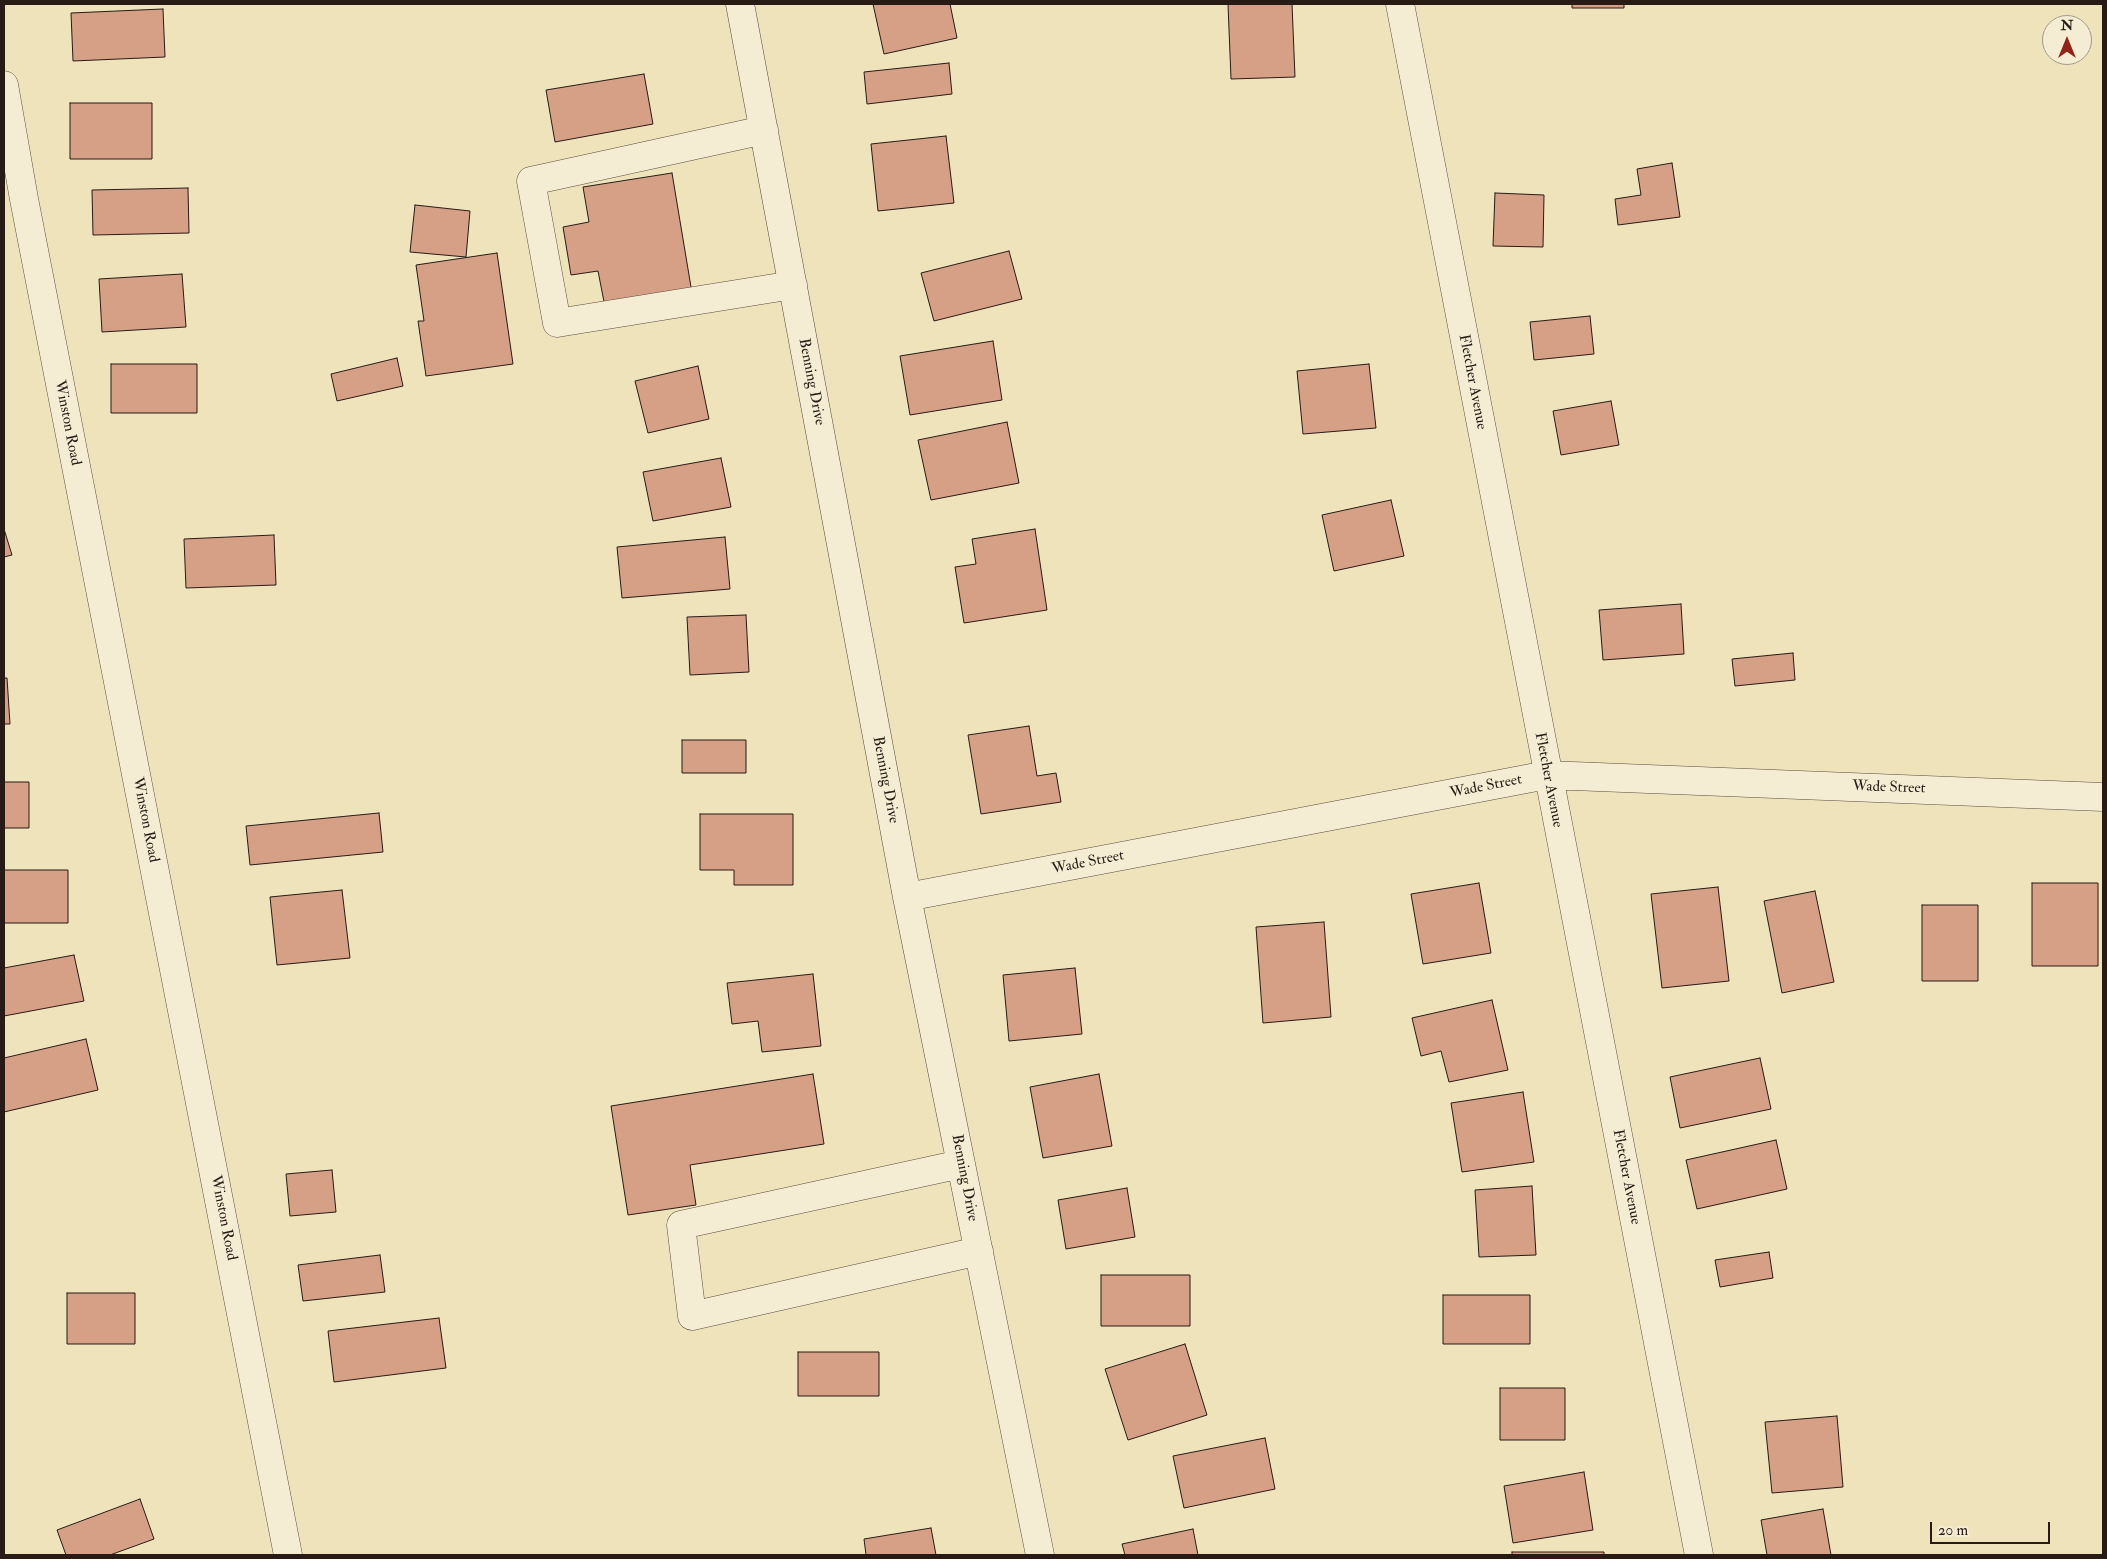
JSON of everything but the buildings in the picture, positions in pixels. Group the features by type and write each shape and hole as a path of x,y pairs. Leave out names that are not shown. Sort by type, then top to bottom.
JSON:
{"street":[{"name":"Benning Drive","path":"740,4 907,897 1040,1555"},
{"name":"Fletcher Avenue","path":"1400,4 1698,1555"},
{"name":"Winston Road","path":"4,84 14,201 288,1555"},
{"path":"764,130 531,180 557,323 793,285"},
{"name":"Wade Street","path":"907,897 1547,775 2103,797"},
{"path":"961,1164 681,1224 692,1316 978,1251"}]}
